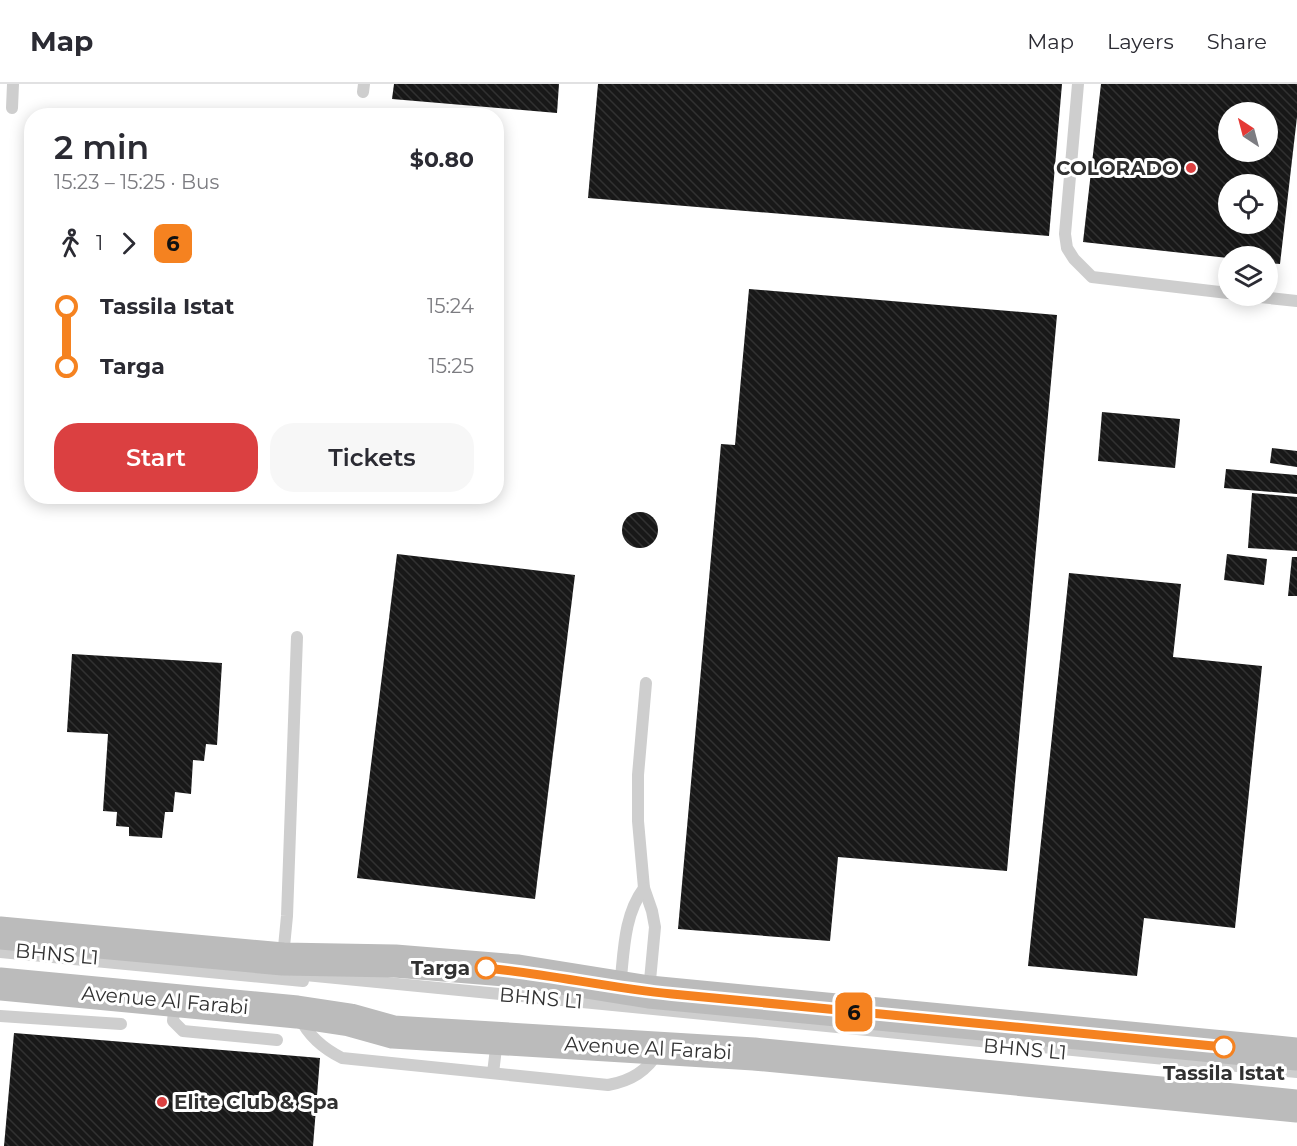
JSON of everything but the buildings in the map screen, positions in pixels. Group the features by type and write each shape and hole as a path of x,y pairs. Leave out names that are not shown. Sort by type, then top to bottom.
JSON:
{"street":[{"path":"0,933 283,959 395,960 518,971 634,990 1297,1054"},
{"name":"Avenue Al Farabi","path":"0,984 297,1012 350,1020 393,1032 754,1054 1297,1106"}],"lane":[{"path":"12,108 13,84"},
{"path":"1078,84 1065,234 1067,248 1074,259 1092,277 1218,292"},
{"path":"1278,299 1297,301"},
{"path":"283,959 287,916 297,637"},
{"path":"634,990 655,927 644,888 638,821 638,775 646,683"},
{"path":"634,990 628,924 636,899 644,888"},
{"name":"BHNS L1","path":"0,951 1297,1073"},
{"path":"176,1000 173,1021 183,1031 277,1040"},
{"path":"297,1012 310,1035 342,1059 608,1085 633,1078 644,1070 661,1048"},
{"path":"0,1016 121,1024"},
{"path":"493,1073 497,1039"}],"bus line":[{"name":"6","path":"486,968 542,974 604,986 672,994 1224,1047"}],"place":[{"name":"COLORADO","path":"1191,168"},
{"name":"Targa","path":"486,968"},
{"name":"Tassila Istat","path":"1224,1047"},
{"name":"Elite Club & Spa","path":"162,1102"}]}
